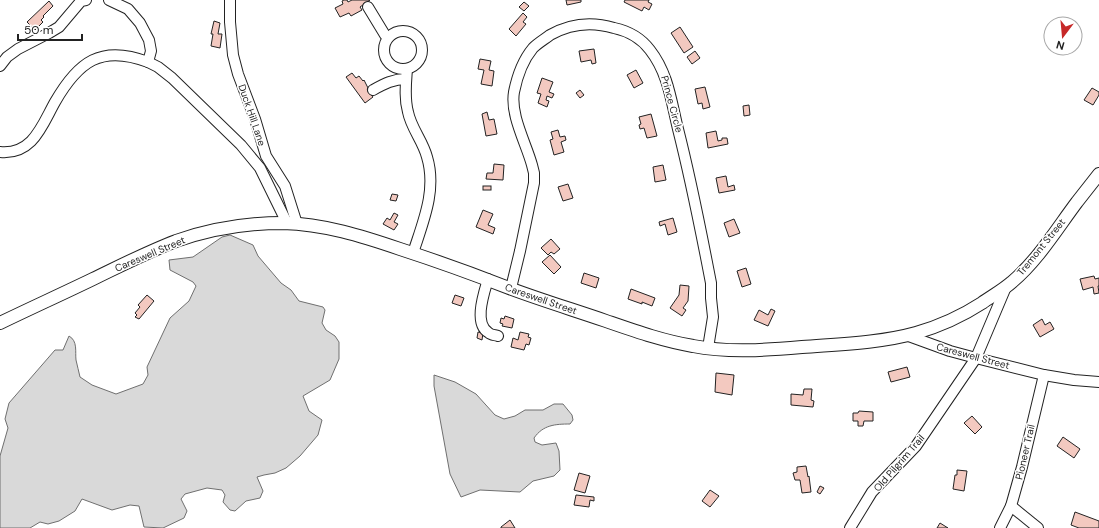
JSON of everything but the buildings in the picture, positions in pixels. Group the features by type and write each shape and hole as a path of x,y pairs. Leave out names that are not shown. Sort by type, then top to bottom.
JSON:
{"main road":[{"name":"Tremont Street","path":"906,335 954,319 976,307 1006,287 1038,254 1099,174"},
{"name":"Careswell Street","path":"0,323 176,241 225,228 259,224 292,223 347,232 413,253 651,336 685,345 744,350 772,349 873,341 906,335"}],"street":[{"path":"0,66 7,57 18,49 59,27 81,1 86,0"},
{"path":"109,0 128,9 140,23 150,40 148,62"},
{"name":"Duck Hill Lane","path":"230,0 233,55 238,74 255,120 266,156 285,186 292,223"},
{"path":"368,7 388,38"},
{"name":"Prince Circle","path":"511,288 534,183 532,165 513,103 520,70 534,47 544,39 566,28 594,23 618,29 633,35 650,49 662,68 668,85 685,155 711,283 713,317 708,348"},
{"path":"399,31 407,31 414,34 419,39 422,46 422,54 419,61 414,66 406,69 399,69 392,66 384,53 384,46 388,38 392,34 399,31"},
{"path":"0,152 19,150 26,146 36,136 55,102 72,76 82,66 91,60 103,56 118,54 131,56 148,62 172,78 241,145 260,168 292,223"},
{"path":"406,69 406,96 408,113 428,158 430,171 430,193 427,211 413,253"},
{"path":"373,90 384,83 406,79"},
{"path":"488,279 480,310 482,322 485,329 489,333 498,336"},
{"name":"Old Pilgrim Trail","path":"850,528 872,492 916,446 976,358 1006,287"},
{"name":"Careswell Street","path":"906,335 950,351 1044,375 1099,382"},
{"name":"Pioneer Trail","path":"1000,528 1011,506 1044,375"},
{"path":"1011,506 1038,528"}],"shaded area":[{"path":"230,235 253,245 258,256 281,283 291,290 299,301 323,307 325,310 322,323 326,330 335,336 339,342 339,359 330,380 303,396 309,411 322,420 318,435 300,456 286,468 275,473 257,477 263,491 260,498 246,501 235,511 230,510 223,502 225,495 222,490 207,488 185,494 181,499 187,511 184,518 163,528 144,527 139,506 130,505 112,510 82,499 75,511 59,521 48,524 40,522 30,528 0,528 0,456 8,428 5,419 9,403 55,350 63,350 69,336 74,341 76,347 76,360 80,377 92,385 116,394 143,384 148,375 147,367 170,318 189,301 196,286 193,282 170,270 169,260 193,257 222,237"},
{"path":"434,375 455,382 476,394 495,415 504,419 515,416 525,410 543,410 554,404 563,404 572,415 573,420 570,424 550,426 541,430 534,438 535,442 542,445 556,443 559,451 560,470 554,476 533,481 520,492 480,490 461,497 450,474 434,386"}]}
